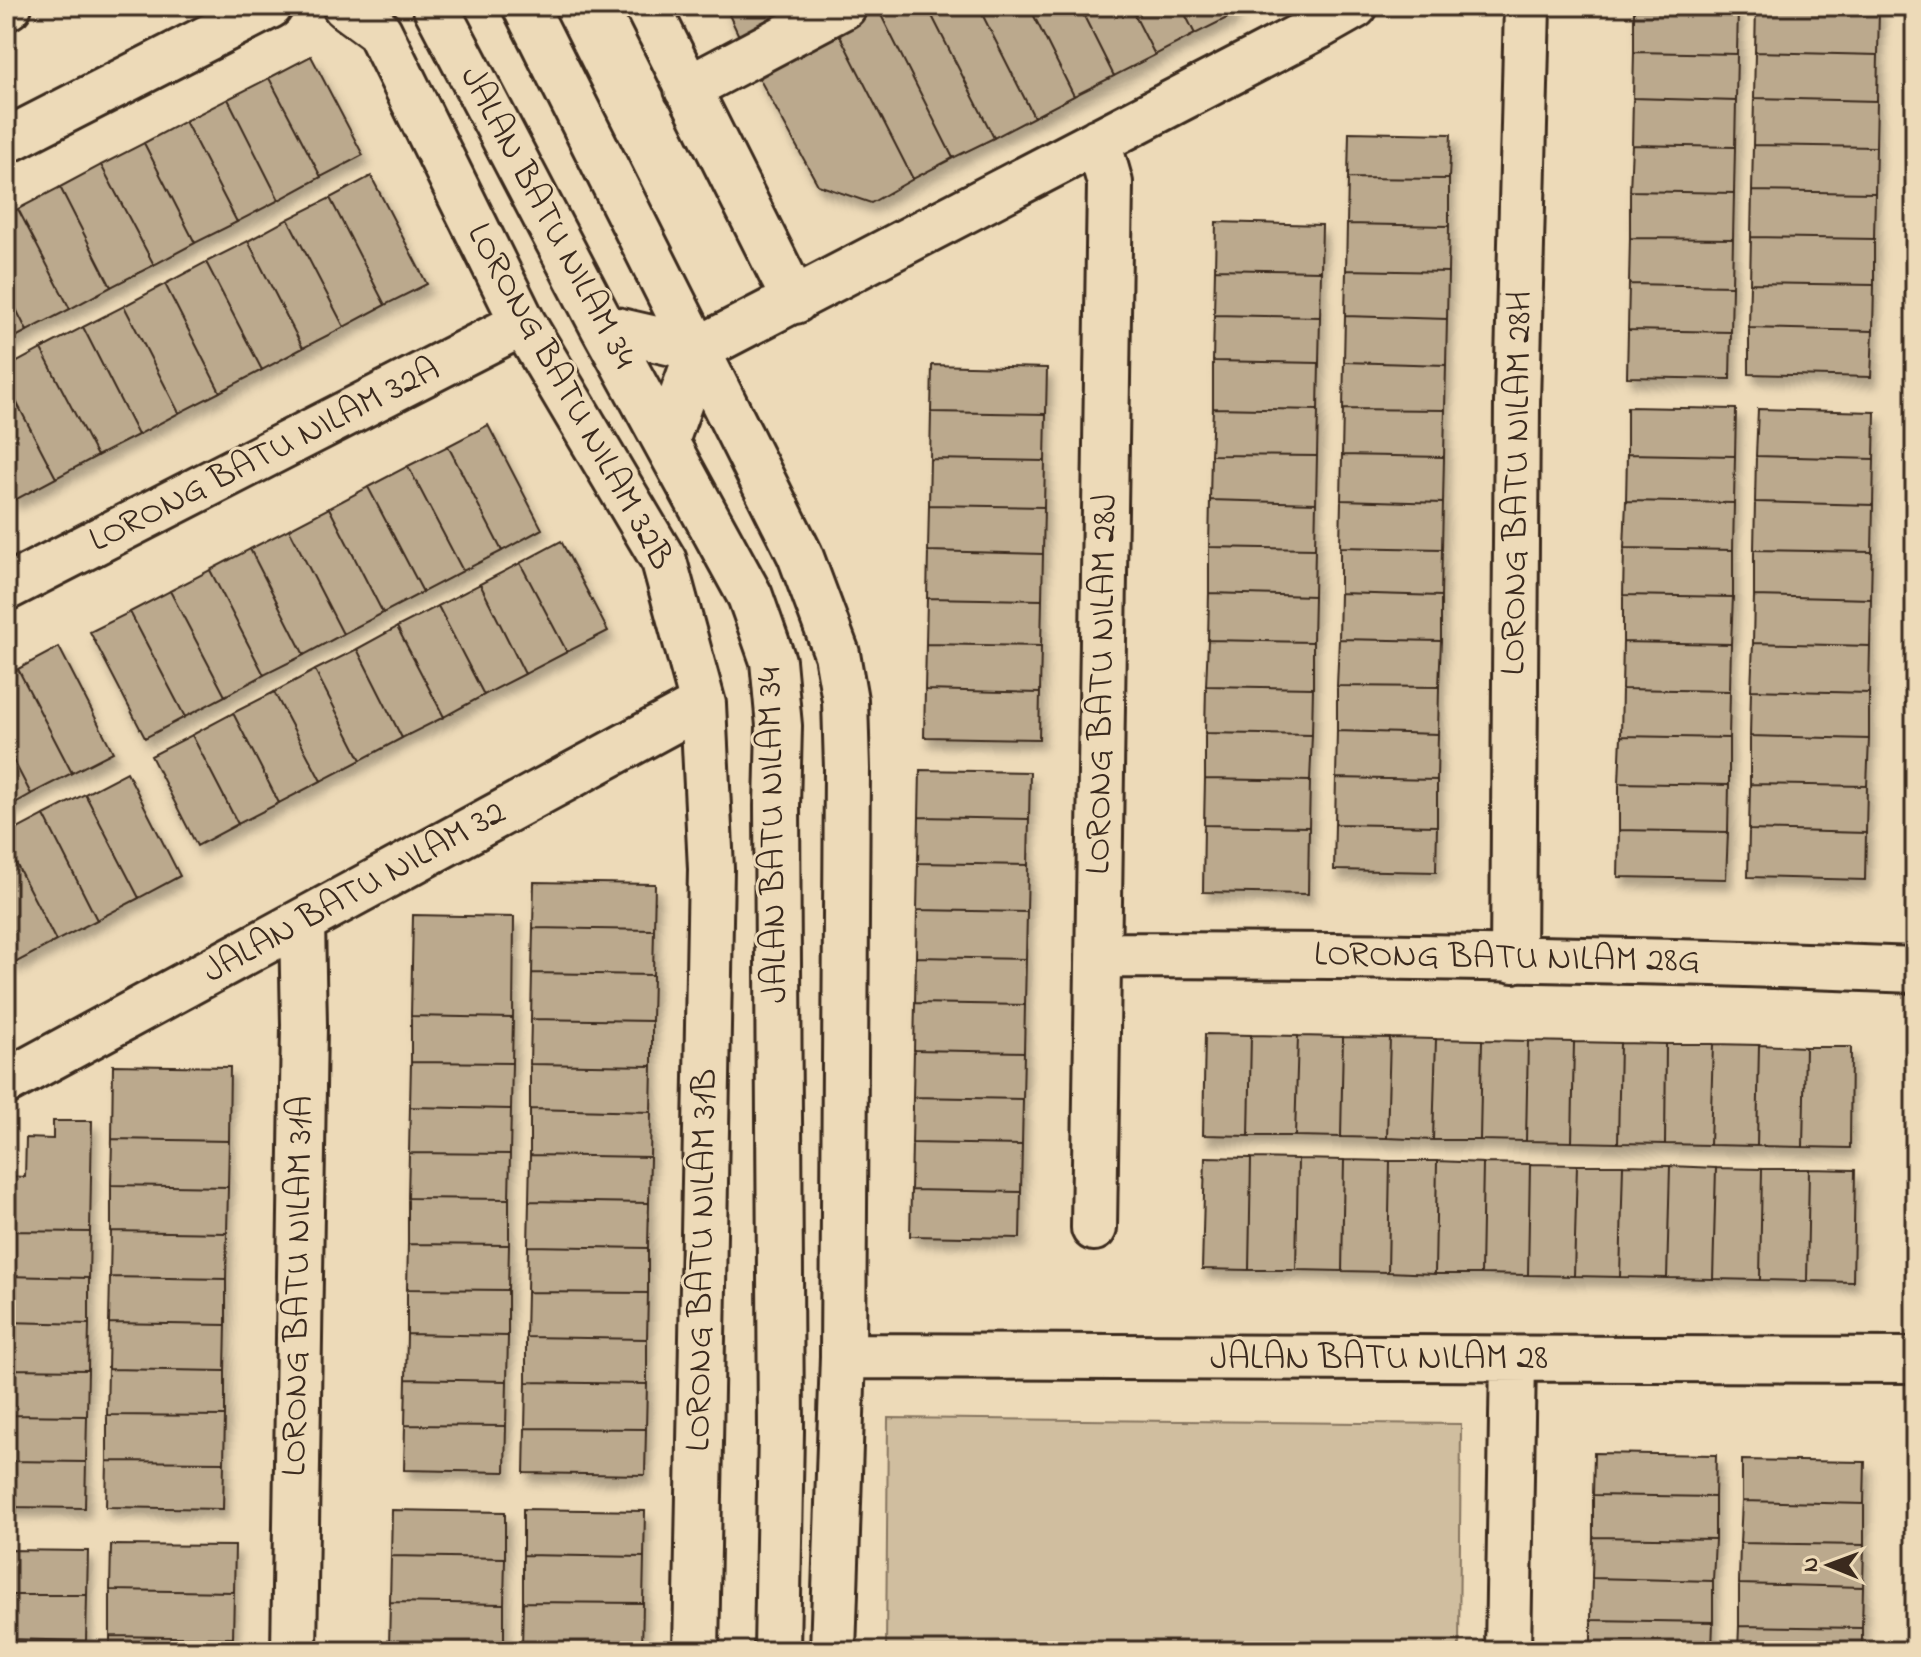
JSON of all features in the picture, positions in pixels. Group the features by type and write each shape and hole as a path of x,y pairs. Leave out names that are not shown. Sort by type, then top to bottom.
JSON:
{"street":[{"path":"6,141 270,6"},
{"name":"LORONG BATU NILAM 32B","path":"345,6 379,31 523,323 664,561 703,704 711,869"},
{"name":"JALAN BATU NILAM 34","path":"435,6 603,327 750,596 773,661 779,726 781,1431 777,1651"},
{"name":"JALAN BATU NILAM 34","path":"525,6 800,555 837,654 845,700 847,769 843,1356 833,1651"},
{"path":"647,6 795,301"},
{"path":"687,89 844,6"},
{"path":"603,327 699,349 1355,6"},
{"name":"LORONG BATU NILAM 28H","path":"1513,960 1517,403 1527,6"},
{"name":"LORONG BATU NILAM 28J","path":"1094,1228 1110,183 1098,141"},
{"name":"LORONG BATU NILAM 32A","path":"6,588 523,323"},
{"path":"666,441 699,349"},
{"name":"JALAN BATU NILAM 32","path":"6,1082 703,704"},
{"name":"LORONG BATU NILAM 31B","path":"696,1651 711,869"},
{"name":"LORONG BATU NILAM 31A","path":"294,1651 304,1025 302,922"},
{"name":"LORONG BATU NILAM 28G","path":"1100,955 1321,955 1724,962 1915,970"},
{"path":"779,1261 843,1356 781,1431"},
{"name":"JALAN BATU NILAM 28","path":"843,1356 1915,1360"},
{"path":"1508,1651 1513,1360"}],"shaded area":[{"path":"888,1418 1461,1424 1459,1651 886,1651"}],"building":[{"path":"725,6 817,6 744,47"},
{"path":"885,6 927,6 994,138 953,158 878,9"},
{"path":"927,6 978,6 1034,117 994,138"},
{"path":"978,6 1029,6 1074,96 1034,117"},
{"path":"1029,6 1079,6 1114,76 1074,96"},
{"path":"1079,6 1130,6 1155,55 1114,76"},
{"path":"1130,6 1181,6 1195,34 1155,55"},
{"path":"1181,6 1231,6 1235,14 1195,34"},
{"path":"1634,6 1738,8 1737,54 1634,52"},
{"path":"1756,6 1879,6 1879,9"},
{"path":"1756,6 1879,9 1878,55 1755,52"},
{"path":"878,9 953,158 913,179 837,30"},
{"path":"837,30 913,179 871,203 818,185 755,71"},
{"path":"1634,52 1737,54 1736,101 1633,98"},
{"path":"1755,52 1878,55 1877,101 1754,98"},
{"path":"311,56 363,155 321,177 269,78"},
{"path":"269,78 321,177 279,200 228,99"},
{"path":"1633,98 1736,101 1735,147 1632,145"},
{"path":"1754,98 1877,101 1876,147 1753,145"},
{"path":"228,99 279,200 237,222 185,121"},
{"path":"185,121 237,222 195,243 144,143"},
{"path":"1349,132 1451,134 1449,179 1348,178"},
{"path":"144,143 195,243 154,265 101,165"},
{"path":"1632,145 1735,147 1734,193 1630,191"},
{"path":"1753,145 1876,147 1875,193 1752,191"},
{"path":"101,165 154,265 111,287 60,187"},
{"path":"371,176 427,284 385,305 330,198"},
{"path":"1348,178 1449,179 1449,226 1347,224"},
{"path":"60,187 111,287 70,309 18,209"},
{"path":"1630,191 1734,193 1733,239 1630,238"},
{"path":"1752,191 1875,193 1874,239 1751,237"},
{"path":"330,198 385,305 344,327 288,219"},
{"path":"18,209 70,309 27,331 6,289 6,215"},
{"path":"288,219 344,327 303,348 248,241"},
{"path":"1216,222 1322,225 1321,271 1215,269"},
{"path":"1347,224 1449,226 1448,272 1346,270"},
{"path":"1751,237 1874,239 1874,285 1750,283"},
{"path":"1630,238 1733,239 1732,286 1629,284"},
{"path":"248,241 303,348 262,370 206,262"},
{"path":"206,262 262,370 220,392 165,284"},
{"path":"1215,269 1321,271 1320,317 1214,315"},
{"path":"1346,270 1448,272 1447,319 1345,316"},
{"path":"1750,283 1874,285 1873,331 1749,328"},
{"path":"165,284 220,392 179,413 124,306"},
{"path":"1629,284 1732,286 1731,332 1628,330"},
{"path":"6,289 27,331 6,342"},
{"path":"124,306 179,413 138,435 83,327"},
{"path":"1214,315 1320,317 1319,363 1213,361"},
{"path":"1345,316 1447,319 1446,365 1344,362"},
{"path":"83,327 138,435 97,456 41,349"},
{"path":"1749,328 1873,331 1871,377 1749,374"},
{"path":"1628,330 1731,332 1730,379 1627,377"},
{"path":"41,349 97,456 56,478 6,382 6,368"},
{"path":"1213,361 1319,363 1318,410 1213,408"},
{"path":"1344,362 1446,365 1445,410 1343,409"},
{"path":"932,365 1047,368 1046,414 931,412"},
{"path":"6,382 56,478 15,500 6,483"},
{"path":"1627,407 1736,409 1735,456 1627,454"},
{"path":"1213,408 1318,410 1317,456 1211,455"},
{"path":"1343,409 1445,410 1444,457 1342,455"},
{"path":"1758,409 1875,412 1874,459 1756,456"},
{"path":"931,412 1046,414 1045,461 930,459"},
{"path":"488,425 542,529 502,551 448,446"},
{"path":"448,446 502,551 463,571 408,466"},
{"path":"1627,454 1735,456 1734,503 1626,501"},
{"path":"1211,455 1317,456 1316,503 1210,500"},
{"path":"1342,455 1444,457 1443,503 1341,500"},
{"path":"1756,456 1874,459 1873,505 1755,502"},
{"path":"930,459 1045,461 1044,507 929,505"},
{"path":"408,466 463,571 423,592 368,487"},
{"path":"368,487 423,592 383,613 329,508"},
{"path":"1210,500 1316,503 1315,549 1209,547"},
{"path":"1341,500 1443,503 1442,549 1340,547"},
{"path":"1626,501 1734,503 1733,550 1624,548"},
{"path":"1755,502 1873,505 1872,552 1754,550"},
{"path":"929,505 1044,507 1043,554 928,551"},
{"path":"329,508 383,613 343,634 289,529"},
{"path":"289,529 343,634 304,655 250,549"},
{"path":"561,541 608,631 567,652 520,563"},
{"path":"1209,547 1315,549 1314,596 1209,593"},
{"path":"1340,547 1442,549 1441,596 1340,593"},
{"path":"1624,548 1733,550 1733,597 1623,595"},
{"path":"250,549 304,655 264,675 210,570"},
{"path":"1754,550 1872,552 1871,599 1754,596"},
{"path":"928,551 1043,554 1042,600 927,598"},
{"path":"520,563 567,652 525,674 480,584"},
{"path":"210,570 264,675 225,696 170,591"},
{"path":"480,584 525,674 484,695 438,606"},
{"path":"170,591 225,696 185,717 130,612"},
{"path":"1209,593 1314,596 1313,642 1208,640"},
{"path":"1340,593 1441,596 1441,641 1339,639"},
{"path":"1623,595 1733,597 1731,644 1623,642"},
{"path":"1754,596 1871,599 1870,646 1753,643"},
{"path":"927,598 1042,600 1041,646 926,644"},
{"path":"438,606 484,695 444,717 397,627"},
{"path":"130,612 185,717 145,738 90,632"},
{"path":"397,627 444,717 402,738 357,649"},
{"path":"1339,639 1441,641 1439,687 1337,686"},
{"path":"1208,640 1313,642 1313,688 1206,686"},
{"path":"1623,642 1731,644 1730,691 1622,689"},
{"path":"1753,643 1870,646 1869,693 1751,690"},
{"path":"926,644 1041,646 1040,693 925,690"},
{"path":"59,647 113,752 72,773 18,669"},
{"path":"357,649 402,738 361,760 315,670"},
{"path":"18,669 72,773 31,794 6,746 6,675"},
{"path":"315,670 361,760 321,781 274,692"},
{"path":"1206,686 1313,688 1312,735 1205,733"},
{"path":"1337,686 1439,687 1438,734 1337,731"},
{"path":"1622,689 1730,691 1729,738 1621,736"},
{"path":"925,690 1040,693 1039,739 924,737"},
{"path":"1751,690 1869,693 1869,739 1750,736"},
{"path":"274,692 321,781 279,803 233,713"},
{"path":"233,713 279,803 238,824 192,735"},
{"path":"1337,731 1438,734 1437,780 1336,778"},
{"path":"1205,733 1312,735 1310,781 1205,779"},
{"path":"192,735 238,824 197,846 151,756"},
{"path":"1621,736 1729,738 1729,785 1619,783"},
{"path":"1750,736 1869,739 1867,786 1750,784"},
{"path":"6,746 31,794 6,808"},
{"path":"920,770 1030,772 1029,819 919,817"},
{"path":"127,772 180,876 139,898 85,794"},
{"path":"1336,778 1437,780 1437,826 1335,824"},
{"path":"1205,779 1310,781 1309,827 1204,825"},
{"path":"1619,783 1729,785 1728,832 1619,830"},
{"path":"1750,784 1867,786 1866,833 1749,830"},
{"path":"85,794 139,898 97,920 44,815"},
{"path":"44,815 97,920 56,941 6,844 6,835"},
{"path":"919,817 1029,819 1028,865 918,863"},
{"path":"1335,824 1437,826 1436,872 1334,870"},
{"path":"1204,825 1309,827 1308,894 1203,892"},
{"path":"1619,830 1728,832 1726,879 1618,877"},
{"path":"1749,830 1866,833 1865,880 1748,877"},
{"path":"6,844 56,941 15,963 6,946"},
{"path":"918,863 1028,865 1027,912 917,910"},
{"path":"534,882 655,884 654,930 533,928"},
{"path":"917,910 1027,912 1026,959 916,957"},
{"path":"413,915 514,917 513,1018 411,1016"},
{"path":"533,928 654,930 653,975 532,973"},
{"path":"916,957 1026,959 1025,1005 915,1003"},
{"path":"532,973 653,975 652,1021 531,1019"},
{"path":"915,1003 1025,1005 1024,1052 914,1050"},
{"path":"411,1016 513,1018 512,1063 411,1062"},
{"path":"531,1019 652,1021 652,1066 530,1064"},
{"path":"1205,1034 1251,1035 1249,1136 1203,1135"},
{"path":"1251,1035 1298,1036 1295,1136 1249,1136"},
{"path":"1298,1036 1343,1037 1341,1137 1295,1136"},
{"path":"1343,1037 1390,1038 1387,1138 1341,1137"},
{"path":"1390,1038 1436,1039 1433,1140 1387,1138"},
{"path":"1436,1039 1482,1040 1480,1140 1433,1140"},
{"path":"1482,1040 1528,1041 1526,1141 1480,1140"},
{"path":"1528,1041 1574,1042 1572,1142 1526,1141"},
{"path":"1574,1042 1620,1043 1618,1143 1572,1142"},
{"path":"1620,1043 1666,1044 1665,1144 1618,1143"},
{"path":"1666,1044 1713,1044 1710,1145 1665,1144"},
{"path":"1713,1044 1759,1045 1757,1146 1710,1145"},
{"path":"1759,1045 1805,1047 1803,1147 1757,1146"},
{"path":"1805,1047 1851,1047 1850,1148 1803,1147"},
{"path":"914,1050 1024,1052 1023,1099 913,1097"},
{"path":"411,1062 512,1063 511,1109 410,1107"},
{"path":"530,1064 652,1066 651,1112 530,1109"},
{"path":"113,1065 230,1067 229,1141 112,1139"},
{"path":"913,1097 1023,1099 1022,1145 912,1143"},
{"path":"410,1107 511,1109 510,1154 409,1153"},
{"path":"530,1109 651,1112 650,1157 530,1155"},
{"path":"53,1121 92,1121 90,1232 6,1231 6,1176 25,1177 26,1138 53,1139"},
{"path":"112,1139 229,1141 228,1187 111,1185"},
{"path":"912,1143 1022,1145 1021,1192 911,1190"},
{"path":"409,1153 510,1154 509,1199 408,1198"},
{"path":"530,1155 650,1157 649,1203 529,1201"},
{"path":"1205,1157 1251,1158 1249,1270 1202,1269"},
{"path":"1251,1158 1298,1159 1296,1270 1249,1270"},
{"path":"1298,1159 1344,1160 1342,1271 1296,1270"},
{"path":"1344,1160 1390,1161 1388,1272 1342,1271"},
{"path":"1390,1161 1437,1161 1435,1274 1388,1272"},
{"path":"1437,1161 1483,1163 1481,1274 1435,1274"},
{"path":"1483,1163 1530,1164 1528,1275 1481,1274"},
{"path":"1530,1164 1577,1165 1574,1276 1528,1275"},
{"path":"1577,1165 1623,1165 1620,1277 1574,1276"},
{"path":"1623,1165 1670,1166 1667,1278 1620,1277"},
{"path":"1670,1166 1716,1168 1713,1279 1667,1278"},
{"path":"1716,1168 1762,1169 1760,1280 1713,1279"},
{"path":"1762,1169 1809,1169 1807,1281 1760,1280"},
{"path":"1809,1169 1855,1170 1853,1282 1807,1281"},
{"path":"111,1185 228,1187 227,1233 111,1231"},
{"path":"911,1190 1021,1192 1020,1238 910,1236"},
{"path":"408,1198 509,1199 509,1245 408,1244"},
{"path":"529,1201 649,1203 648,1248 528,1246"},
{"path":"6,1231 90,1232 89,1278 6,1276"},
{"path":"111,1231 227,1233 226,1279 110,1277"},
{"path":"408,1244 509,1245 508,1290 407,1289"},
{"path":"528,1246 648,1248 648,1293 527,1292"},
{"path":"6,1276 89,1278 89,1324 6,1322"},
{"path":"110,1277 226,1279 226,1325 109,1323"},
{"path":"407,1289 508,1290 508,1336 407,1334"},
{"path":"527,1292 648,1293 647,1339 526,1337"},
{"path":"6,1322 89,1324 88,1370 6,1369"},
{"path":"109,1323 226,1325 225,1371 108,1369"},
{"path":"407,1334 508,1336 507,1381 406,1379"},
{"path":"526,1337 647,1339 647,1384 526,1382"},
{"path":"6,1369 88,1370 87,1416 6,1415"},
{"path":"108,1369 225,1371 225,1416 107,1415"},
{"path":"406,1379 507,1381 506,1426 405,1425"},
{"path":"526,1382 647,1384 646,1429 525,1428"},
{"path":"6,1415 87,1416 86,1462 6,1461"},
{"path":"107,1415 225,1416 224,1462 107,1461"},
{"path":"405,1425 506,1426 505,1472 404,1470"},
{"path":"525,1428 646,1429 645,1475 524,1473"},
{"path":"1594,1453 1716,1455 1715,1497 1593,1495"},
{"path":"1742,1460 1865,1462 1864,1504 1742,1501"},
{"path":"6,1461 86,1462 85,1508 6,1507"},
{"path":"107,1461 224,1462 223,1509 106,1507"},
{"path":"1593,1495 1715,1497 1715,1539 1593,1537"},
{"path":"1742,1501 1864,1504 1864,1545 1740,1543"},
{"path":"523,1509 645,1511 644,1557 523,1555"},
{"path":"392,1510 505,1512 505,1558 391,1556"},
{"path":"1593,1537 1715,1539 1713,1581 1592,1578"},
{"path":"1740,1543 1864,1545 1863,1587 1739,1584"},
{"path":"111,1545 235,1546 234,1592 110,1590"},
{"path":"6,1550 88,1551 87,1595 6,1595"},
{"path":"523,1555 644,1557 643,1603 523,1602"},
{"path":"391,1556 505,1558 504,1604 390,1602"},
{"path":"1592,1578 1713,1581 1713,1622 1591,1620"},
{"path":"1739,1584 1863,1587 1862,1628 1739,1626"},
{"path":"110,1590 234,1592 233,1638 110,1636"},
{"path":"6,1595 87,1595 86,1641 6,1639"},
{"path":"390,1602 504,1604 504,1649 389,1647"},
{"path":"523,1602 643,1603 642,1650 522,1647"},
{"path":"1591,1620 1713,1622 1712,1651 1591,1651"},
{"path":"1739,1626 1862,1628 1862,1651 1738,1651"},
{"path":"110,1636 233,1638 233,1651 110,1651"},
{"path":"6,1639 86,1641 86,1651 6,1651"},
{"path":"389,1647 504,1649 504,1651 389,1651"},
{"path":"522,1647 642,1650 642,1651 522,1651"}]}
